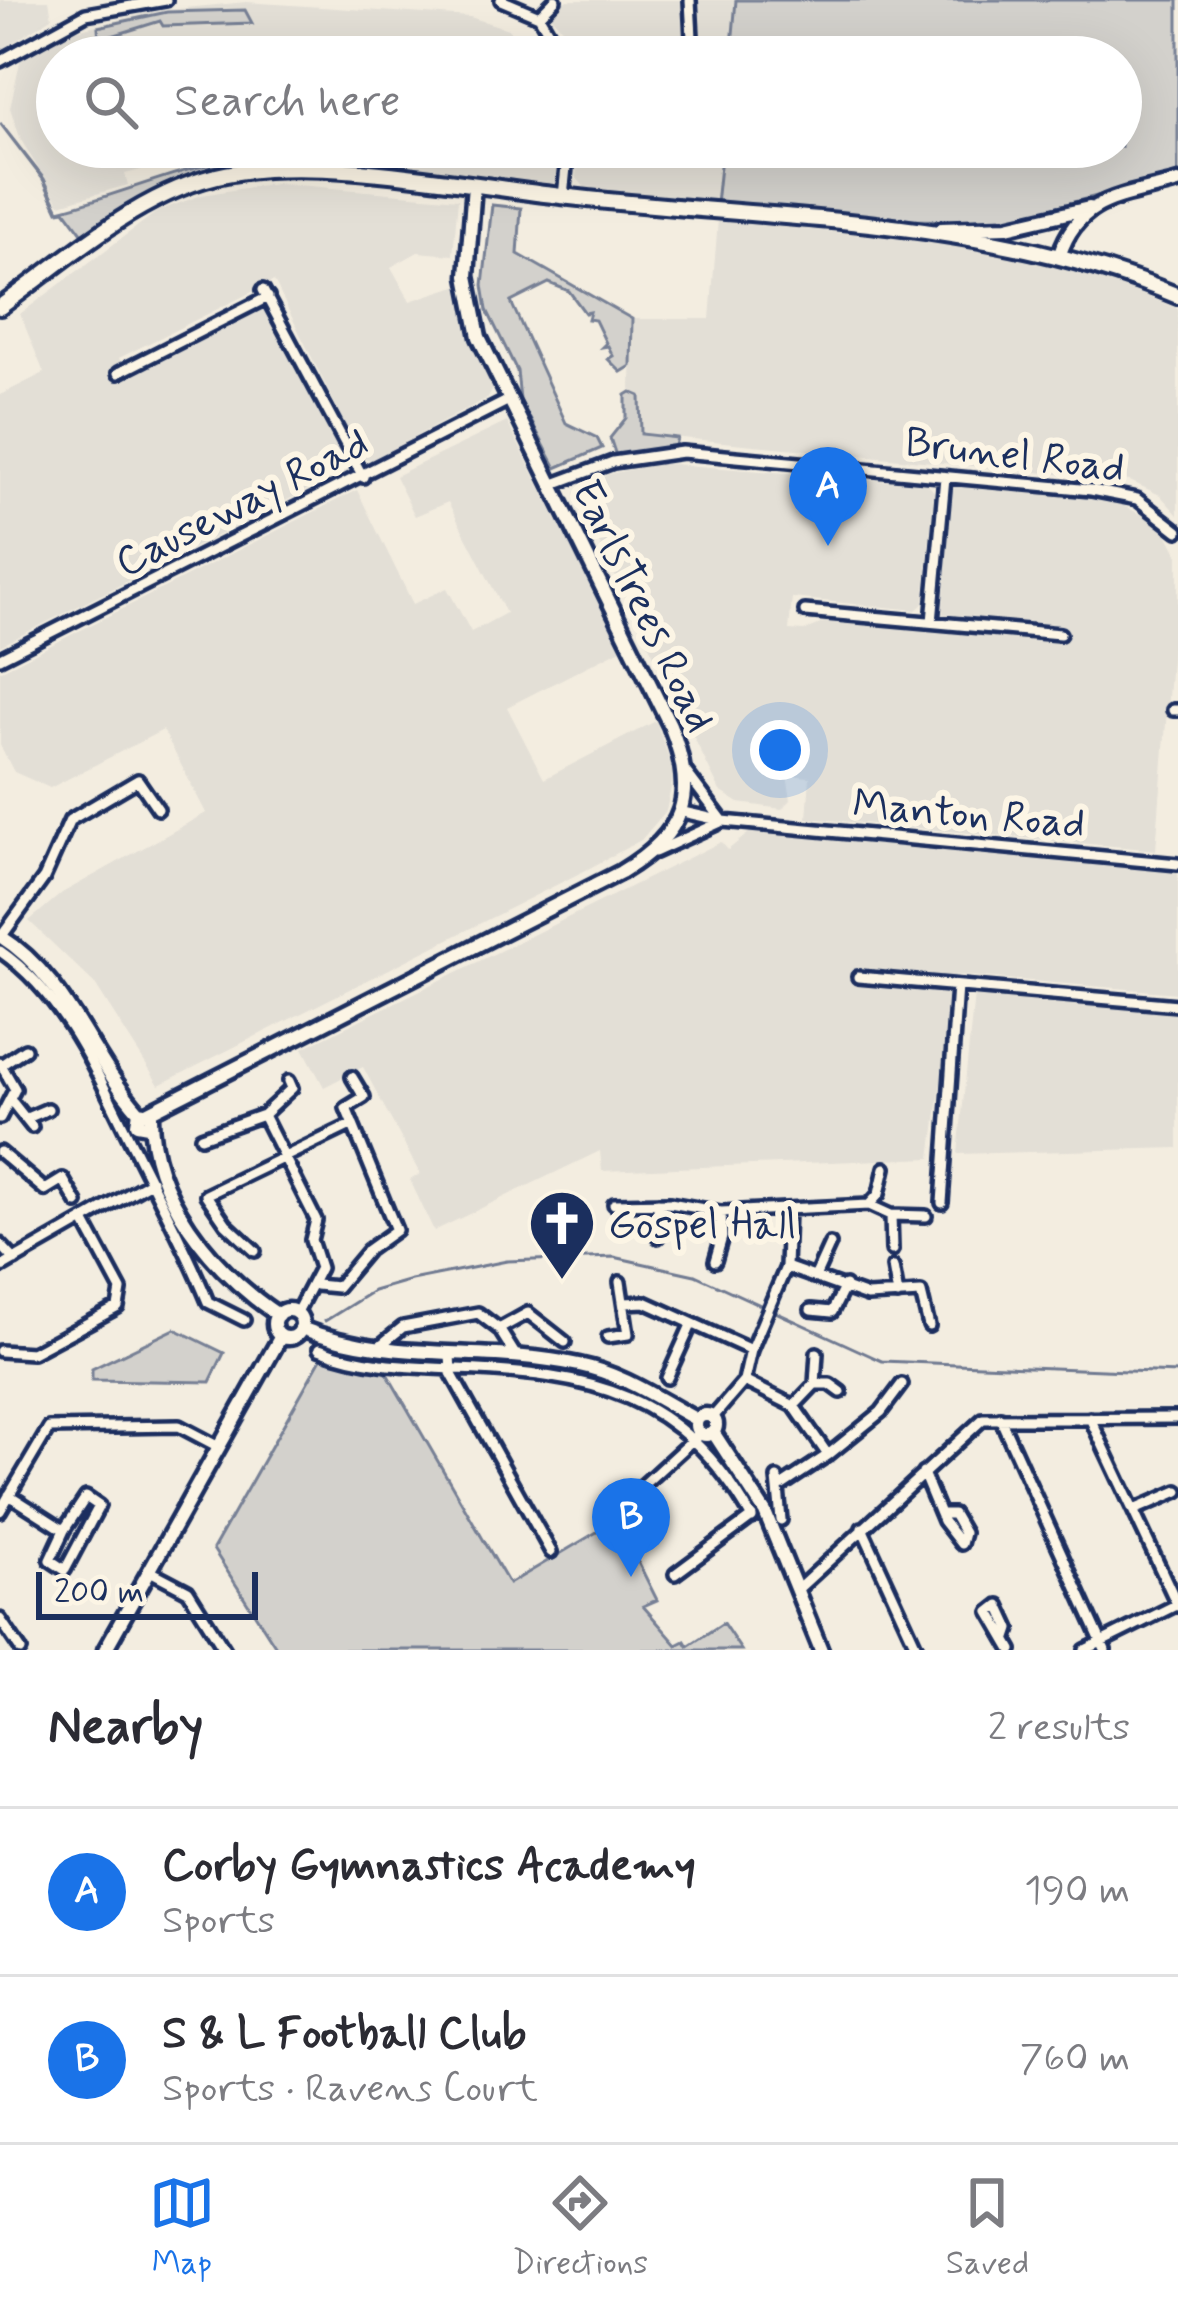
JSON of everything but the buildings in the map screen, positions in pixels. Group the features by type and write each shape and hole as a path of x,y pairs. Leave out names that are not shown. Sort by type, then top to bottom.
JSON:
{"main road":[{"path":"0,307 104,232 184,186 225,174 326,172 904,230 1060,254 1178,296"}],"street":[{"path":"47,36 86,14 166,0"},
{"path":"501,0 538,16 550,36"},
{"path":"538,16 555,0"},
{"path":"689,0 692,36"},
{"path":"0,62 36,42"},
{"path":"562,197 565,168"},
{"path":"904,230 1007,227 1178,182"},
{"name":"EarlsTrees Road","path":"145,1116 656,852 683,812 686,772 670,725 478,337 467,276 474,185"},
{"path":"1060,254 1070,225 1089,208"},
{"path":"118,373 265,294 363,477"},
{"name":"Causeway Road","path":"0,658 509,400"},
{"name":"Brunel Road","path":"551,485 613,462 682,452 1137,499 1178,531"},
{"path":"932,622 945,477"},
{"path":"805,611 1060,634"},
{"path":"656,852 723,821 686,772"},
{"path":"158,809 138,780 76,814 44,878 1,937 65,996 117,1087 145,1116 157,1179 208,1302 244,1320"},
{"name":"Manton Road","path":"683,812 723,821 1178,864"},
{"path":"0,951 38,982 65,1018 157,1179 205,1252 278,1315 296,1314"},
{"path":"858,977 1178,1005"},
{"path":"942,1202 957,986"},
{"path":"0,1118 13,1102 15,1089 1,1064 25,1049"},
{"path":"316,1285 337,1287 368,1250 396,1230 346,1108 364,1097 352,1077"},
{"path":"201,1137 263,1115 292,1088"},
{"path":"13,1102 29,1123 48,1109"},
{"path":"263,1115 316,1220 311,1240 320,1268 316,1285 296,1314"},
{"path":"257,1231 250,1247 204,1191 353,1124"},
{"path":"0,1152 45,1190 63,1179"},
{"path":"56,1166 77,1202"},
{"path":"868,1205 879,1194 885,1168"},
{"path":"0,1268 157,1179"},
{"path":"658,1203 658,1238"},
{"path":"614,1204 658,1203 721,1212 868,1205 891,1215 926,1216"},
{"path":"617,1509 744,1382 761,1322 786,1267 788,1210"},
{"path":"715,1261 722,1237 721,1212"},
{"path":"891,1215 892,1250"},
{"path":"0,1351 32,1353 118,1307 121,1291 84,1221"},
{"path":"0,1244 15,1260"},
{"path":"815,1277 830,1244"},
{"path":"786,1267 867,1296 924,1297 929,1326"},
{"path":"893,1267 898,1295"},
{"path":"608,1337 628,1334 620,1282"},
{"path":"812,1310 832,1312 845,1286"},
{"path":"625,1303 645,1302 751,1350"},
{"path":"375,1350 403,1328 478,1312 500,1329 516,1356"},
{"path":"500,1329 528,1313 566,1342"},
{"path":"296,1314 301,1328"},
{"path":"278,1315 274,1329 280,1336 291,1338 301,1328"},
{"path":"667,1378 691,1325"},
{"path":"301,1328 375,1350 569,1376 632,1390"},
{"path":"105,1650 280,1336"},
{"path":"319,1348 376,1364 516,1356 579,1365 703,1428 759,1515 798,1589 821,1650"},
{"path":"794,1406 815,1384 817,1353"},
{"path":"450,1361 551,1552"},
{"path":"744,1382 794,1406 828,1455"},
{"path":"815,1384 830,1384 841,1392"},
{"path":"781,1520 775,1491 779,1482 828,1455 881,1412 902,1384"},
{"path":"1000,1418 1103,1646"},
{"path":"798,1589 976,1424 1000,1418 1178,1418"},
{"path":"1085,1650 1103,1646 1178,1605 1090,1418"},
{"path":"0,1511 49,1428 179,1426 219,1447"},
{"path":"923,1473 944,1514"},
{"path":"1134,1510 1178,1491"},
{"path":"9,1495 64,1530"},
{"path":"86,1497 99,1506 65,1570 50,1560 64,1530 86,1497"},
{"path":"675,1574 759,1515"},
{"path":"862,1528 918,1650"},
{"path":"149,1570 188,1591 225,1650"},
{"path":"0,1619 21,1650"},
{"path":"1006,1638 1012,1650"}],"shaded area":[{"path":"0,0 49,0 52,18 0,51"},
{"path":"567,0 683,0 684,36 566,36 549,13"},
{"path":"696,0 736,0 733,36 700,36"},
{"path":"736,0 1178,0 1178,175 1000,221 898,220 716,204 720,168 1142,168 1142,36 733,36"},
{"path":"246,2 470,17 508,29 514,36 62,36 156,11"},
{"path":"245,10 252,23 163,26 160,21 99,36 98,27 167,12"},
{"path":"36,49 36,165 10,108 21,57"},
{"path":"0,123 44,179 59,210 195,168 342,168 215,173 85,237 65,210 58,211 43,179"},
{"path":"38,168 149,168 125,174 128,185 60,204"},
{"path":"365,168 557,168 555,186"},
{"path":"577,168 720,168 716,204 587,190 576,177"},
{"path":"275,183 458,199 453,255 418,252 391,267 410,301 459,285 493,389 488,398 371,460 361,457 274,281 119,358 127,376 266,307 345,461 341,473 0,646 0,395 44,373 20,314 158,211 202,195"},
{"path":"492,205 521,208 518,254 632,319 631,366 621,372 608,359 613,356 608,346 602,347 606,343 595,320 588,319 590,312 585,313 569,291 549,283 511,302 566,423 597,438 602,448 556,468 520,400 517,371 487,310 483,285"},
{"path":"718,220 961,245 1077,267 1178,309 1178,515 1160,495 1130,481 640,434 640,397 631,392 632,319 710,319"},
{"path":"626,395 640,396 641,434 677,438 674,449 616,456 610,438 626,418"},
{"path":"507,422 623,648 507,707 544,779 656,721 674,773 666,811 641,840 588,869 159,1085 94,983 29,921 62,893 206,813 163,730 50,788 14,772 0,745 0,671 357,490 413,604 447,588 471,632 506,613 448,502 415,516 395,476"},
{"path":"660,463 928,484 934,492 924,603 916,610 792,598 789,630 804,631 825,622 1050,640 1053,624 942,614 953,485 1109,498 1163,526 1178,555 1178,634 1173,634 1156,850 807,818 810,777 787,775 791,800 782,809 739,803 720,791 575,493 609,474"},
{"path":"750,832 1178,872 1178,993 955,975 931,1158 602,1171 600,1151 434,1231 410,1180 420,1174 363,1067 324,1087 303,1048 721,842 728,850"},
{"path":"974,994 1178,1014 1178,1148 958,1154"},
{"path":"175,1329 224,1353 210,1382 92,1380 92,1369"},
{"path":"323,1355 385,1370 509,1584 617,1520 657,1600 643,1606 677,1645 685,1641 688,1646 723,1623 741,1650 278,1650 213,1549"}],"waterway":[{"path":"325,1321 373,1291 411,1280 507,1261 614,1257 695,1275 882,1361 1178,1373"}],"place":[{"name":"Corby Gymnastics Academy","path":"828,546"},
{"name":"Gospel Hall","path":"562,1282"},
{"name":"S & L Football Club","path":"631,1577"}]}
